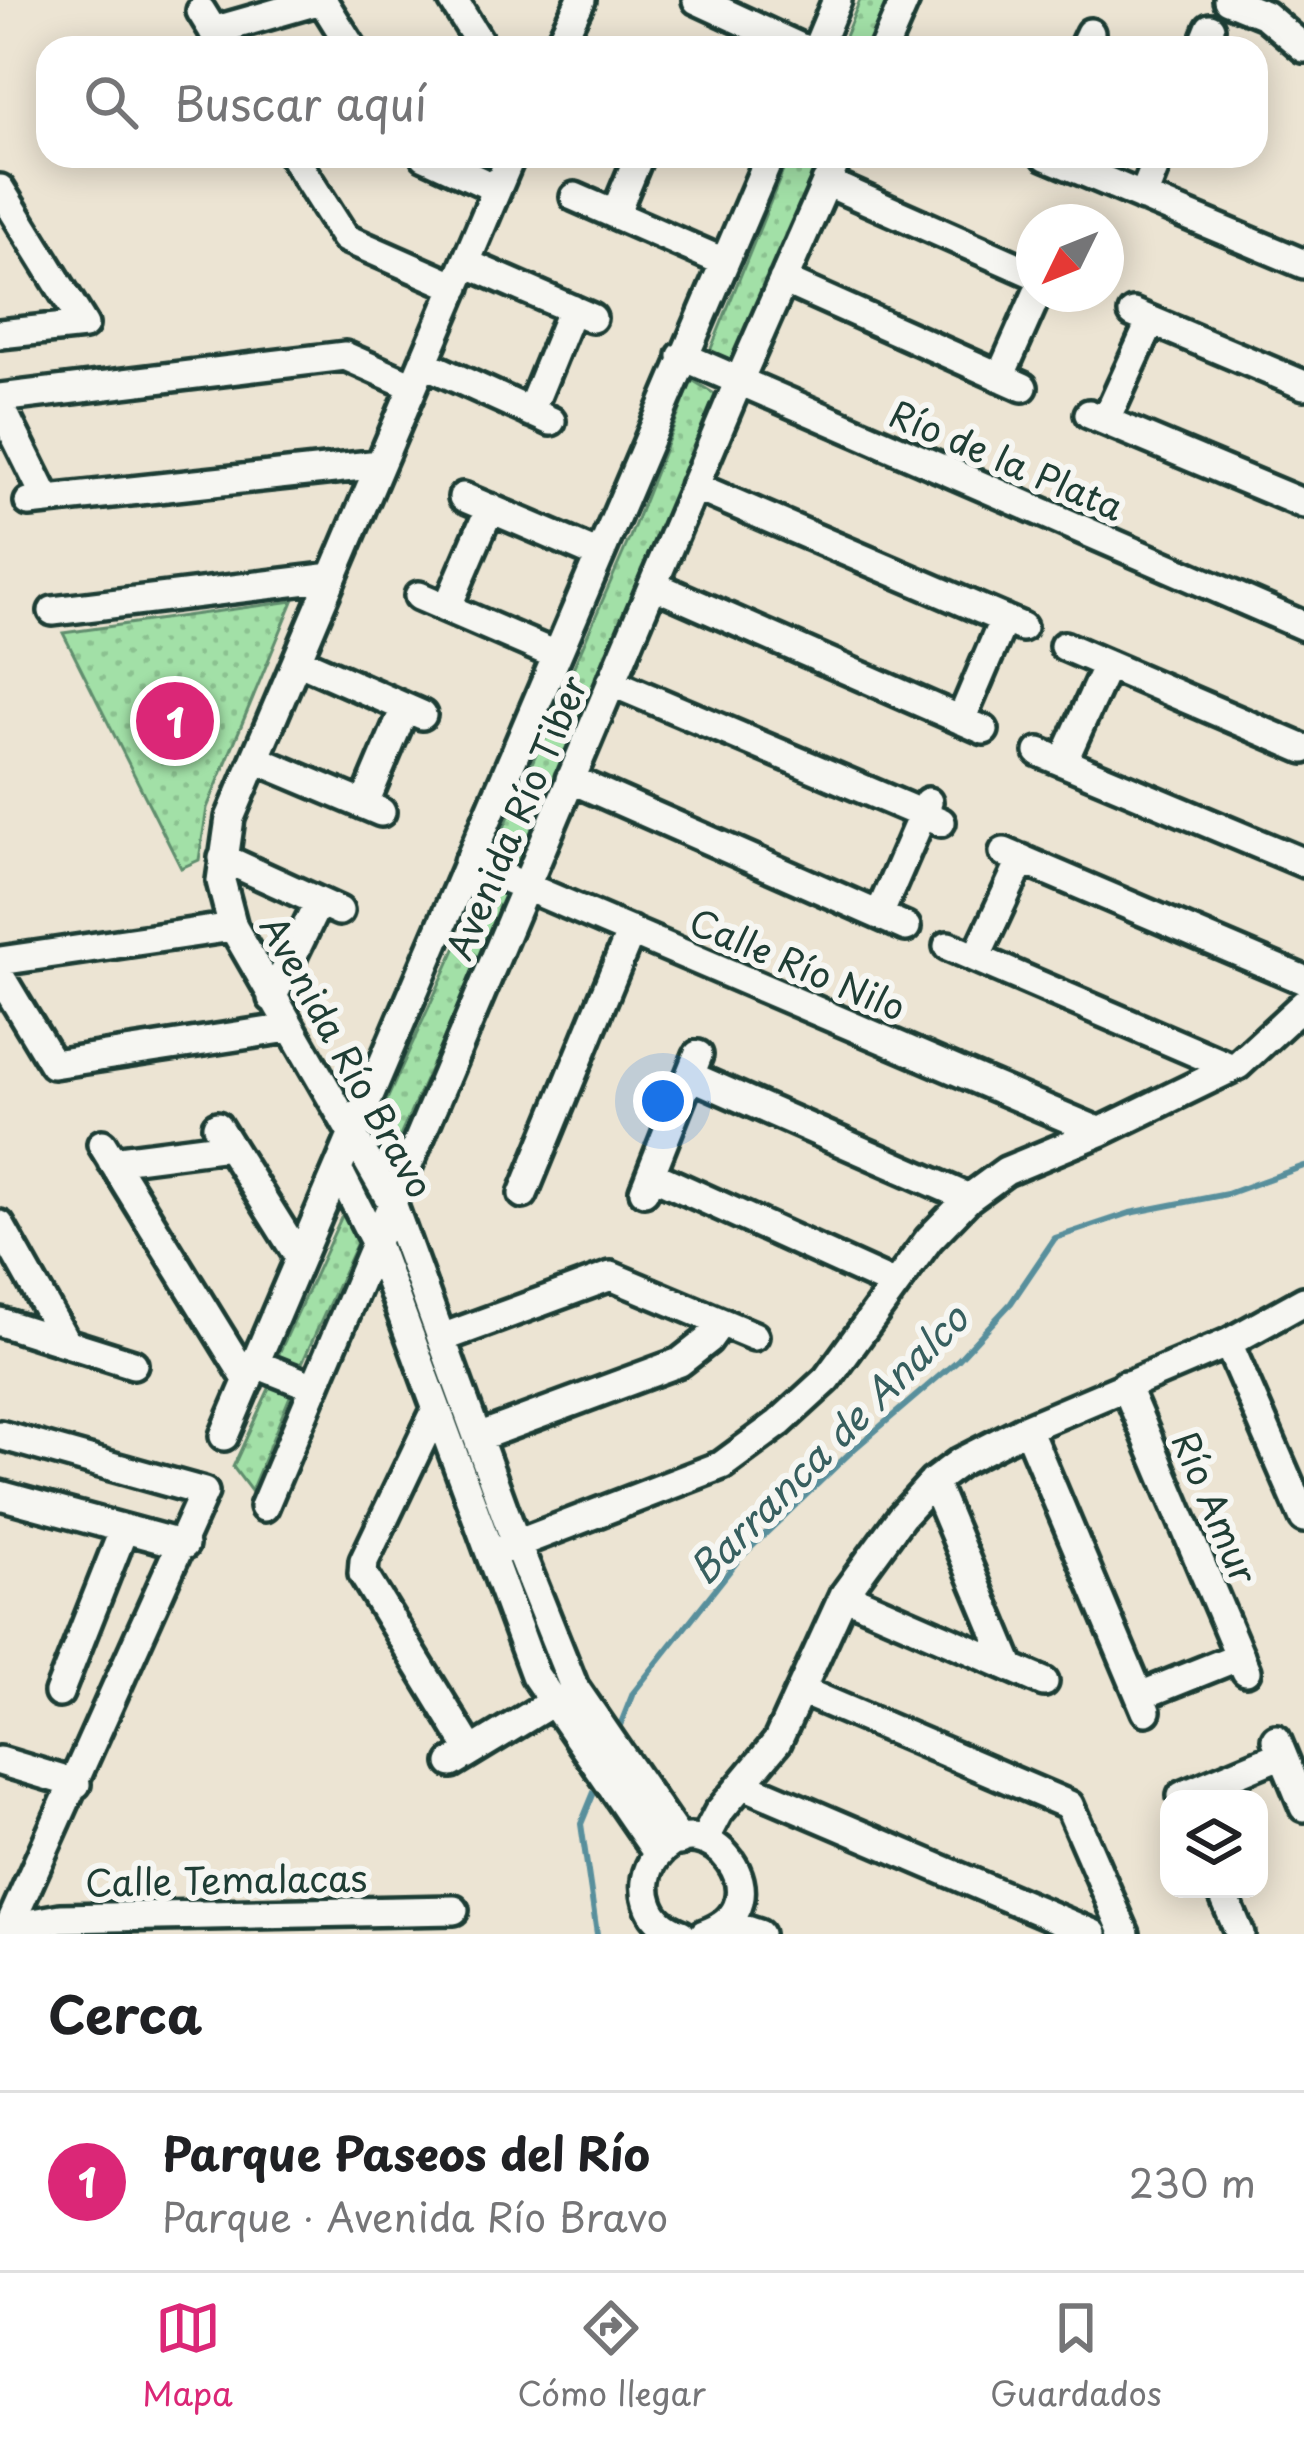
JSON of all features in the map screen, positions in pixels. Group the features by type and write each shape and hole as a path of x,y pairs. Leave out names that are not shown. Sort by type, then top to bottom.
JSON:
{"street":[{"path":"213,30 322,0 344,36"},
{"path":"452,0 475,36"},
{"path":"698,0 775,36"},
{"path":"889,36 904,0"},
{"path":"1228,0 1265,15 1304,48"},
{"path":"562,36 577,2"},
{"path":"821,36 832,3"},
{"path":"300,168 344,238 582,314 540,417 346,356 0,402 38,501 380,464"},
{"path":"451,168 497,189"},
{"name":"Avenida Río Bravo","path":"506,168 230,818 221,881 233,927 392,1203 478,1437 535,1675 587,1754 630,1789 681,1845 722,1850 736,1865 741,1886 738,1906 715,1928"},
{"path":"615,214 633,168"},
{"name":"Avenida Río Tiber","path":"224,1436 765,168"},
{"path":"1075,168 1304,264"},
{"path":"1143,196 1154,168"},
{"path":"832,169 1016,265"},
{"name":"Avenida Río Tiber","path":"264,1507 832,169"},
{"path":"0,189 85,325 0,334"},
{"path":"574,196 724,262"},
{"path":"783,280 1011,382 1032,312"},
{"path":"1304,385 1142,317 1098,417 1304,504"},
{"name":"Río de la Plata","path":"682,356 1304,626"},
{"path":"652,585 972,725 1013,623 694,486"},
{"path":"447,608 476,502 598,555"},
{"path":"52,611 332,577"},
{"path":"419,596 556,655"},
{"path":"1064,646 1304,749"},
{"path":"255,759 372,809 413,711 297,660"},
{"path":"1107,664 1051,757 1304,863"},
{"path":"611,682 930,813 879,915"},
{"path":"570,779 906,927"},
{"path":"976,958 1013,856 1304,980"},
{"path":"223,858 328,907 272,998"},
{"name":"Calle Río Nilo","path":"468,862 1100,1132"},
{"path":"0,961 233,927"},
{"path":"523,1194 632,931"},
{"path":"947,946 1232,1068"},
{"path":"0,976 53,1064 289,1028"},
{"path":"505,1548 722,1465 779,1423 827,1378 929,1239 970,1198 1006,1171 1232,1068 1304,1004"},
{"path":"896,1285 648,1183 694,1066 970,1198"},
{"path":"299,1257 222,1136 107,1152 252,1373 314,1387"},
{"name":"Avenida Río Bravo","path":"339,1171 376,1244 436,1409 574,1687 601,1724 630,1789"},
{"path":"0,1225 64,1340"},
{"path":"442,1338 611,1276 754,1336"},
{"path":"665,1930 648,1905 648,1869 718,1813 777,1742 844,1594 901,1517 934,1482 961,1462 1027,1428 1228,1343 1304,1301"},
{"path":"0,1322 133,1364"},
{"path":"478,1437 680,1362 708,1340 721,1322"},
{"path":"1228,1343 1304,1518"},
{"name":"Río Amur","path":"1027,1428 1143,1703 1243,1663 1125,1385"},
{"path":"436,1409 364,1561 363,1574 462,1757 551,1703"},
{"path":"0,1435 205,1492 76,1784 5,1928"},
{"path":"934,1482 1010,1666"},
{"path":"0,1495 184,1545"},
{"path":"59,1693 124,1528"},
{"path":"844,1594 1044,1682"},
{"path":"802,1691 1069,1804 1125,1934"},
{"path":"1182,1790 1279,1746 1304,1807"},
{"path":"0,1761 76,1784"},
{"path":"744,1785 1093,1934"},
{"path":"1225,1898 1240,1934"},
{"name":"Calle Temalacas","path":"5,1928 61,1918 454,1910"},
{"path":"715,1928 759,1934"}],"green space":[{"path":"860,0 888,0 873,36 845,36"},
{"path":"784,168 815,168 730,367 708,356"},
{"path":"692,380 718,396 517,865 493,853 630,537"},
{"path":"293,601 207,808 199,860 181,868 63,633"},
{"path":"484,885 507,896 389,1161 376,1124"},
{"path":"346,1207 358,1240 298,1372 276,1360"},
{"path":"272,1382 293,1389 251,1491 233,1467"}],"waterway":[{"name":"Barranca de Analco","path":"617,1733 633,1693 739,1559 854,1449 958,1360 1011,1303 1055,1238 1130,1213 1227,1194 1304,1166"},
{"name":"Barranca de Analco","path":"597,1785 581,1824 597,1934"}],"place":[{"name":"Parque Paseos del Río","path":"175,721"}]}
